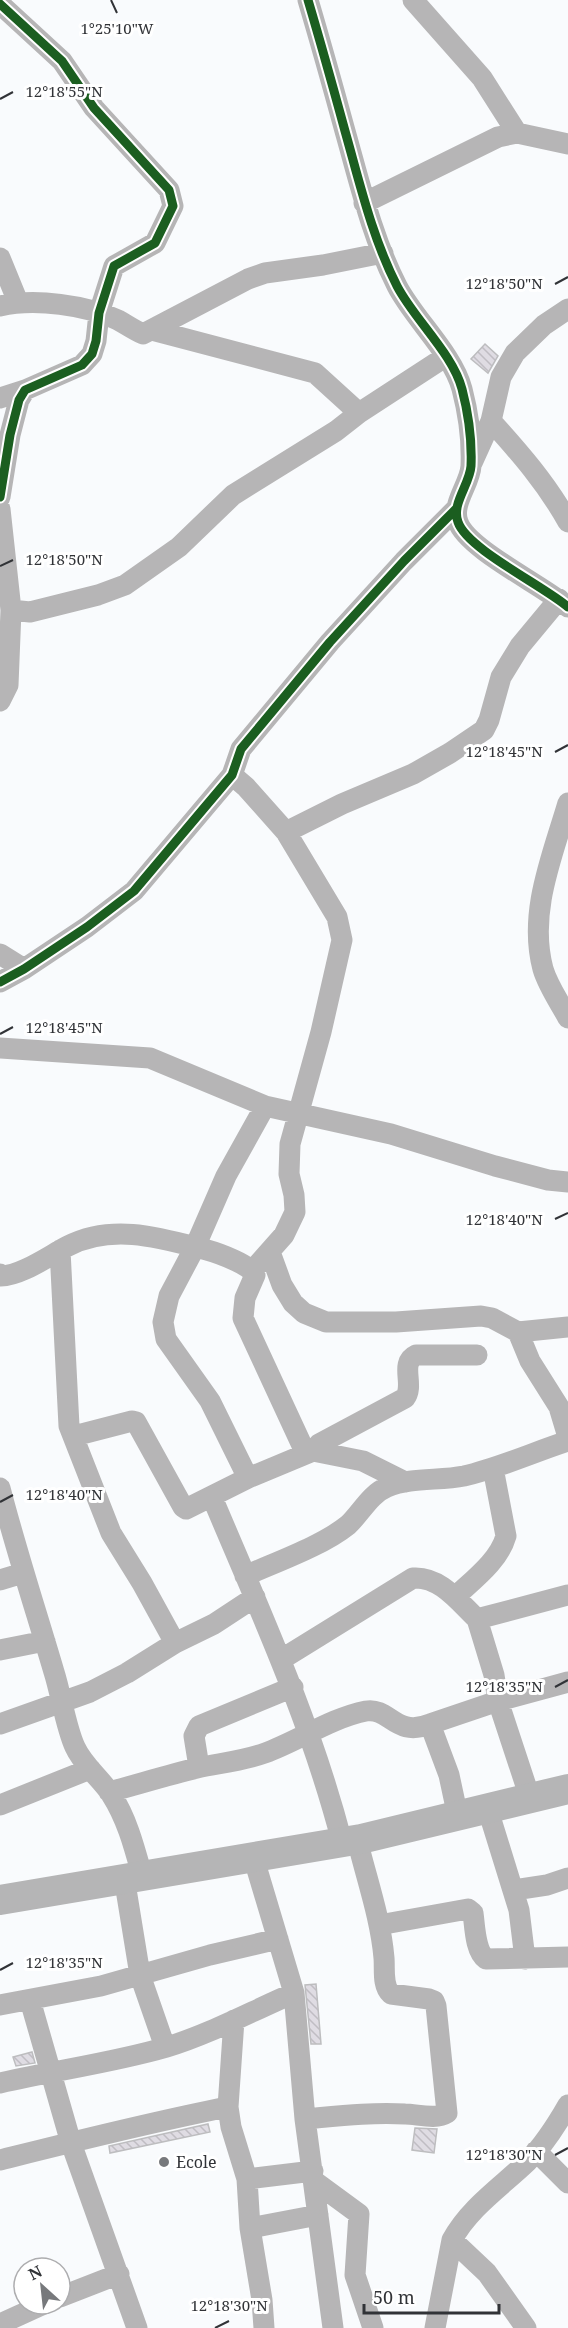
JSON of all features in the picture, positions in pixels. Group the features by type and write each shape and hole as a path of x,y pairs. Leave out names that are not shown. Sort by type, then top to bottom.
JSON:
{"street":[{"path":"308,0 364,203 383,253 398,287 455,371 462,388 471,466"},
{"path":"413,0 482,78 518,133"},
{"path":"0,4 62,61 94,108 169,190 172,206 155,243 114,266 99,313 92,354 82,365 25,390 0,398"},
{"path":"364,203 498,137 518,133 568,144"},
{"path":"0,258 9,304 46,302 99,313 143,334 248,279 265,273 323,265 383,253"},
{"path":"0,982 24,969 87,927 135,891 232,775 241,749 307,669 404,561 456,509 468,483 471,466 491,422 501,377 515,353 544,326 568,309"},
{"path":"152,330 315,373 359,413"},
{"path":"11,610 30,612 98,595 125,585 179,547 233,495 445,357"},
{"path":"0,497 10,435 19,400 25,390"},
{"path":"491,422 528,461 568,522"},
{"path":"0,509 11,610 5,633 8,685 0,701"},
{"path":"286,832 342,804 413,774 450,753 483,730 489,720 501,677 520,646 563,603 491,556 465,533 458,522 456,509"},
{"path":"232,775 246,787 286,832 337,917 342,940 288,1159 295,1212 284,1234 253,1270"},
{"path":"568,803 540,899 537,935 544,970 568,1018"},
{"path":"0,954 24,969"},
{"path":"0,1048 150,1058 266,1106 391,1134 495,1166 548,1180 568,1182"},
{"path":"248,1478 210,1401 166,1339 163,1328 169,1296 195,1247 226,1176 266,1106"},
{"path":"0,1274 4,1277 88,1238 119,1233 163,1238 215,1253 253,1270 255,1275 245,1298 243,1318 310,1453"},
{"path":"60,1250 67,1362 67,1419 111,1533 142,1583 174,1643"},
{"path":"270,1252 282,1285 293,1303 304,1313 326,1322 396,1322 481,1316 492,1318 518,1332 568,1327"},
{"path":"245,1576 328,1537 348,1525 386,1487 405,1482 464,1476 493,1468 568,1439 559,1407 530,1361 518,1332"},
{"path":"74,1436 134,1421 139,1424 184,1509 248,1478 310,1453 319,1444 405,1398 409,1393 408,1362 411,1358 477,1355"},
{"path":"310,1453 363,1461 405,1482"},
{"path":"455,1597 479,1575 505,1540 507,1530 493,1468"},
{"path":"0,1488 23,1573 63,1703 73,1745 109,1792 131,1834 140,1975 165,2047"},
{"path":"212,1497 282,1659 328,1788 352,1840 360,1851 379,1924 388,1992 429,1999 434,2001 436,2006 447,2112 437,2116 402,2113 354,2114 305,2119"},
{"path":"0,1580 23,1573"},
{"path":"282,1659 413,1578 423,1577 434,1581 455,1597 477,1619 494,1675 498,1701 530,1798"},
{"path":"477,1619 568,1595"},
{"path":"0,1724 90,1692 127,1673 174,1643 214,1624 255,1597"},
{"path":"0,1650 45,1641"},
{"path":"109,1792 200,1767 264,1753 368,1711 375,1712 408,1729 419,1728 498,1701 568,1682"},
{"path":"200,1767 194,1736 199,1726 293,1687"},
{"path":"430,1724 449,1775 458,1817"},
{"path":"0,1805 90,1769"},
{"path":"0,1900 352,1840 458,1817 568,1789"},
{"path":"488,1809 519,1910 525,1959"},
{"path":"254,1856 294,1993 305,2119 333,2328"},
{"path":"514,1890 547,1885 568,1878"},
{"path":"379,1924 468,1910 473,1913 482,1957 486,1959 568,1957"},
{"path":"0,2005 101,1986 278,1939"},
{"path":"0,2083 103,2063 165,2047 294,1993"},
{"path":"30,2000 71,2144 137,2328"},
{"path":"234,2020 228,2107 231,2127 247,2179 250,2228 262,2300 264,2328"},
{"path":"435,2328 452,2240 476,2209 551,2136 568,2105"},
{"path":"0,2160 71,2144 126,2127 228,2107"},
{"path":"536,2151 568,2183"},
{"path":"247,2179 313,2176 359,2214 355,2276 373,2328"},
{"path":"250,2228 318,2215"},
{"path":"452,2240 486,2273 526,2328"},
{"path":"72,2292 119,2274"},
{"path":"0,2324 18,2316"}],"building":[{"path":"485,344 498,356 488,373 471,359"},
{"path":"316,1984 321,2044 311,2044 305,1985"},
{"path":"32,2052 35,2063 16,2066 13,2057"},
{"path":"208,2124 210,2132 110,2153 109,2146"},
{"path":"415,2128 437,2129 434,2153 412,2150"}],"cycle path":[{"path":"308,0 361,190 380,249 404,298 442,350 462,389 469,427 471,466 457,508 458,522 464,533 490,555 568,607"},
{"path":"0,4 62,61 94,108 169,190 173,206 155,243 114,266 99,313 92,354 82,365 25,390 19,400 10,435 0,497"},
{"path":"0,982 24,969 87,927 134,891 232,775 241,749 330,642 404,561 456,509"}],"place":[{"name":"Ecole","path":"164,2162"}]}
